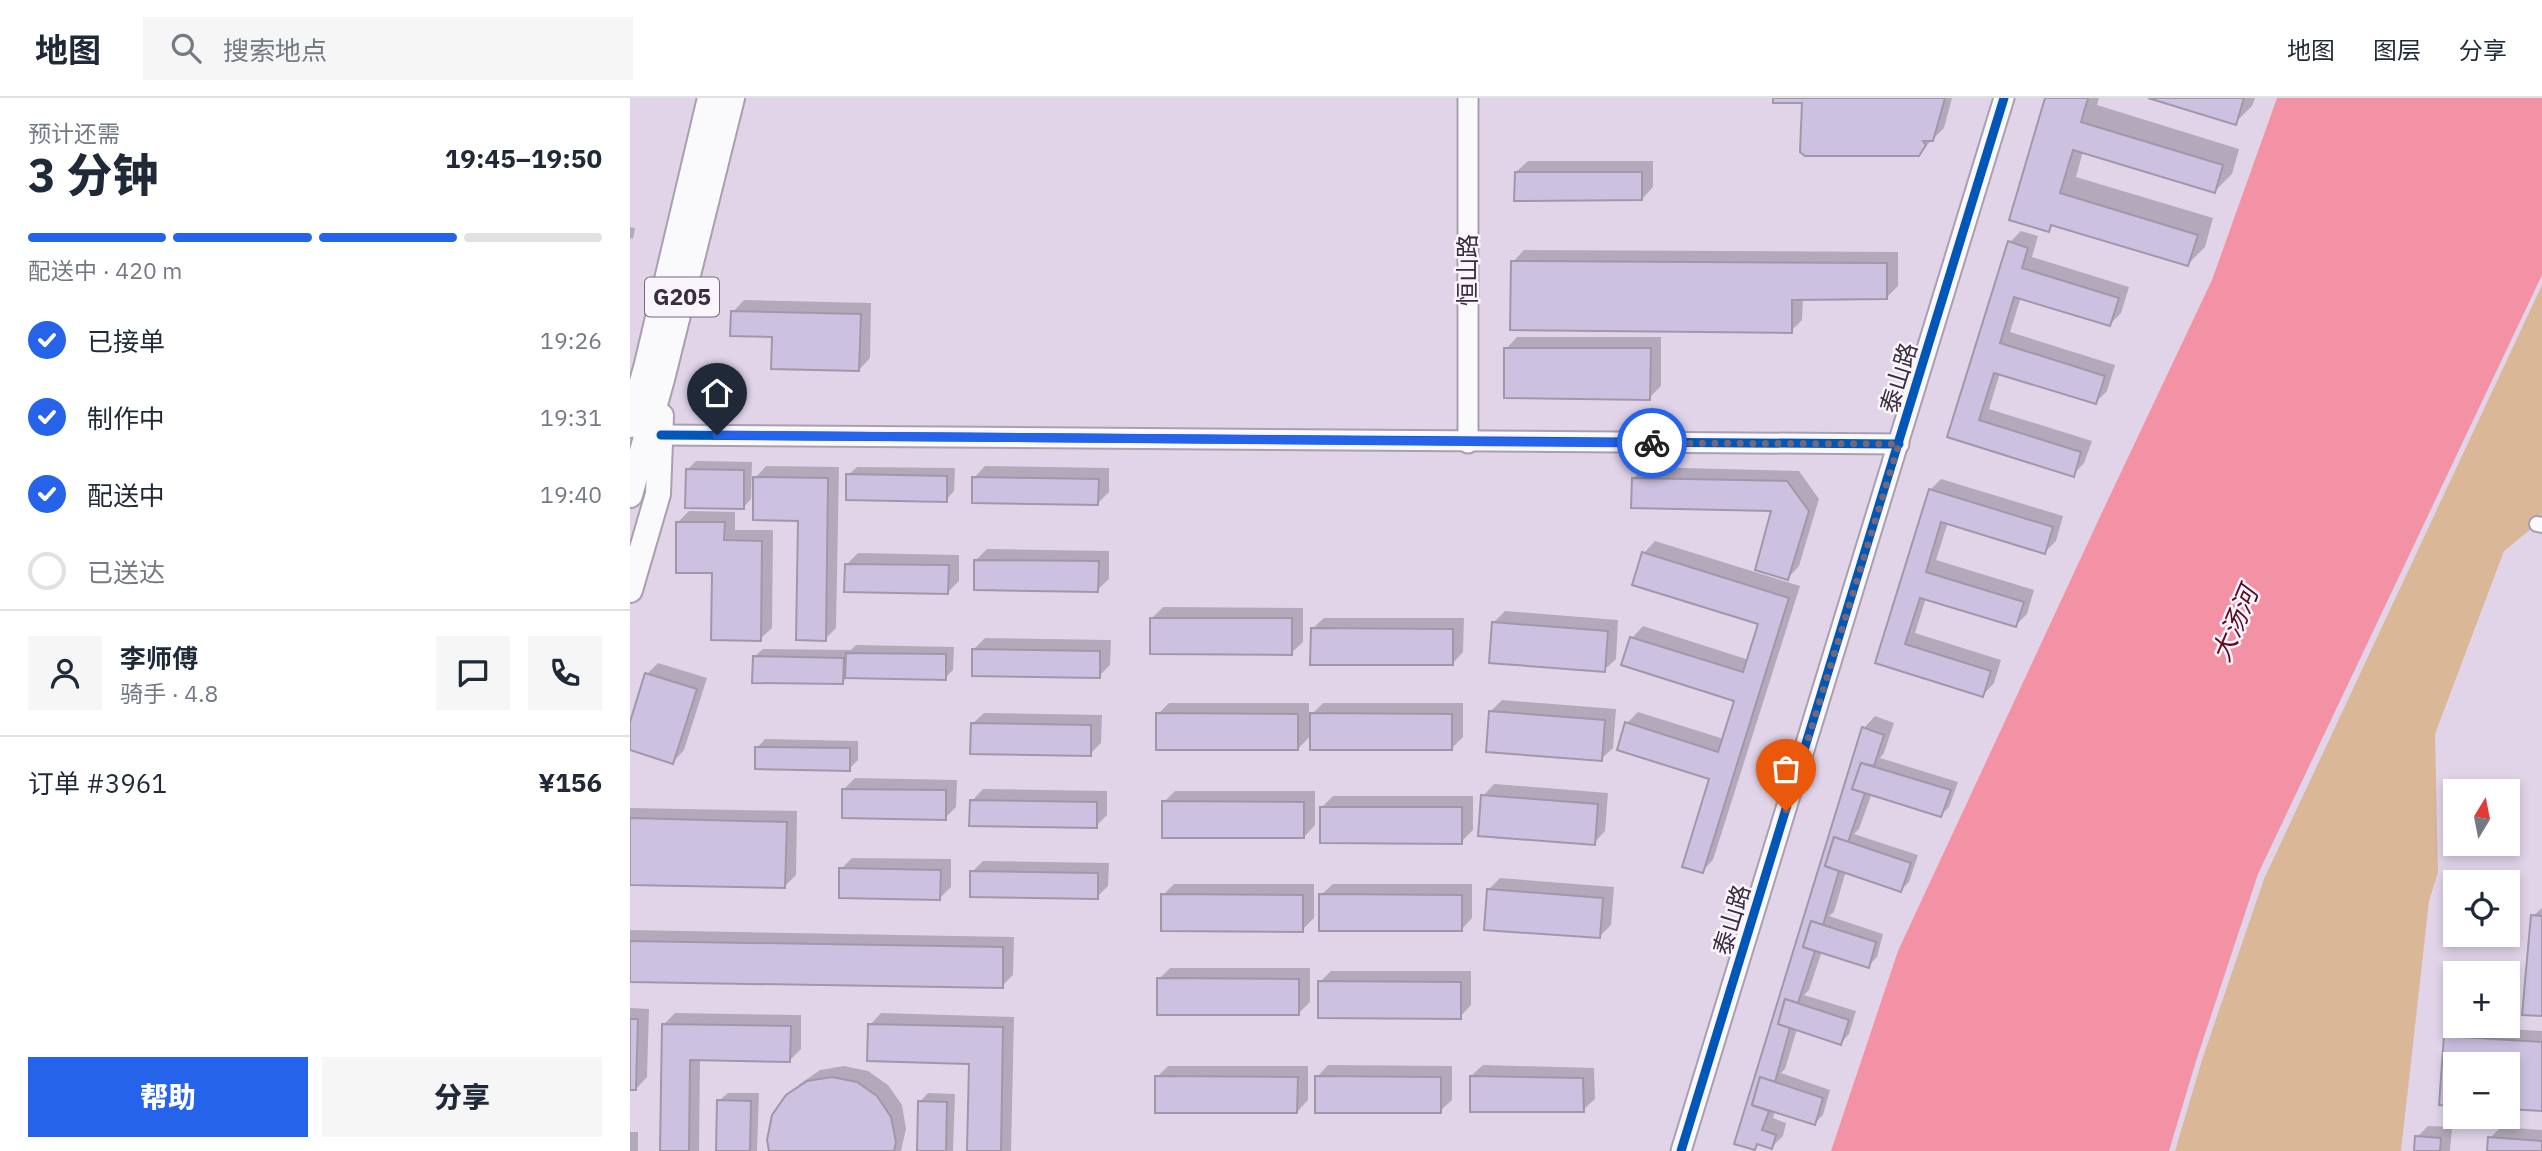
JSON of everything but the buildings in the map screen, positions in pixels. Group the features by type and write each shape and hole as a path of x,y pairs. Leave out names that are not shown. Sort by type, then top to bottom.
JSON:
{"highway":[{"name":"G205","path":"630,425 710,98"},
{"name":"G205","path":"630,495 662,379 732,98"},
{"path":"630,590 658,494 662,379"}],"street":[{"name":"恒山路","path":"1468,98 1468,443"},
{"name":"泰山路","path":"1681,1151 2004,98"},
{"path":"661,435 1468,443 1899,444"}],"shaded area":[{"path":"2542,285 2542,513 2537,524 2504,551 2435,734 2438,872 2429,901 2401,1151 2175,1151 2202,1060 2264,879"}],"water":[{"name":"大汤河","path":"2277,98 2542,98 2542,275 2258,874 2169,1151 1831,1151 1898,951 2212,280"}],"cycle path":[{"path":"1681,1151 2004,98"},
{"path":"661,435 1899,444"}],"way so far":[{"path":"1652,443 1899,444 1786,811"}],"route":[{"path":"717,435 1652,443"}]}
